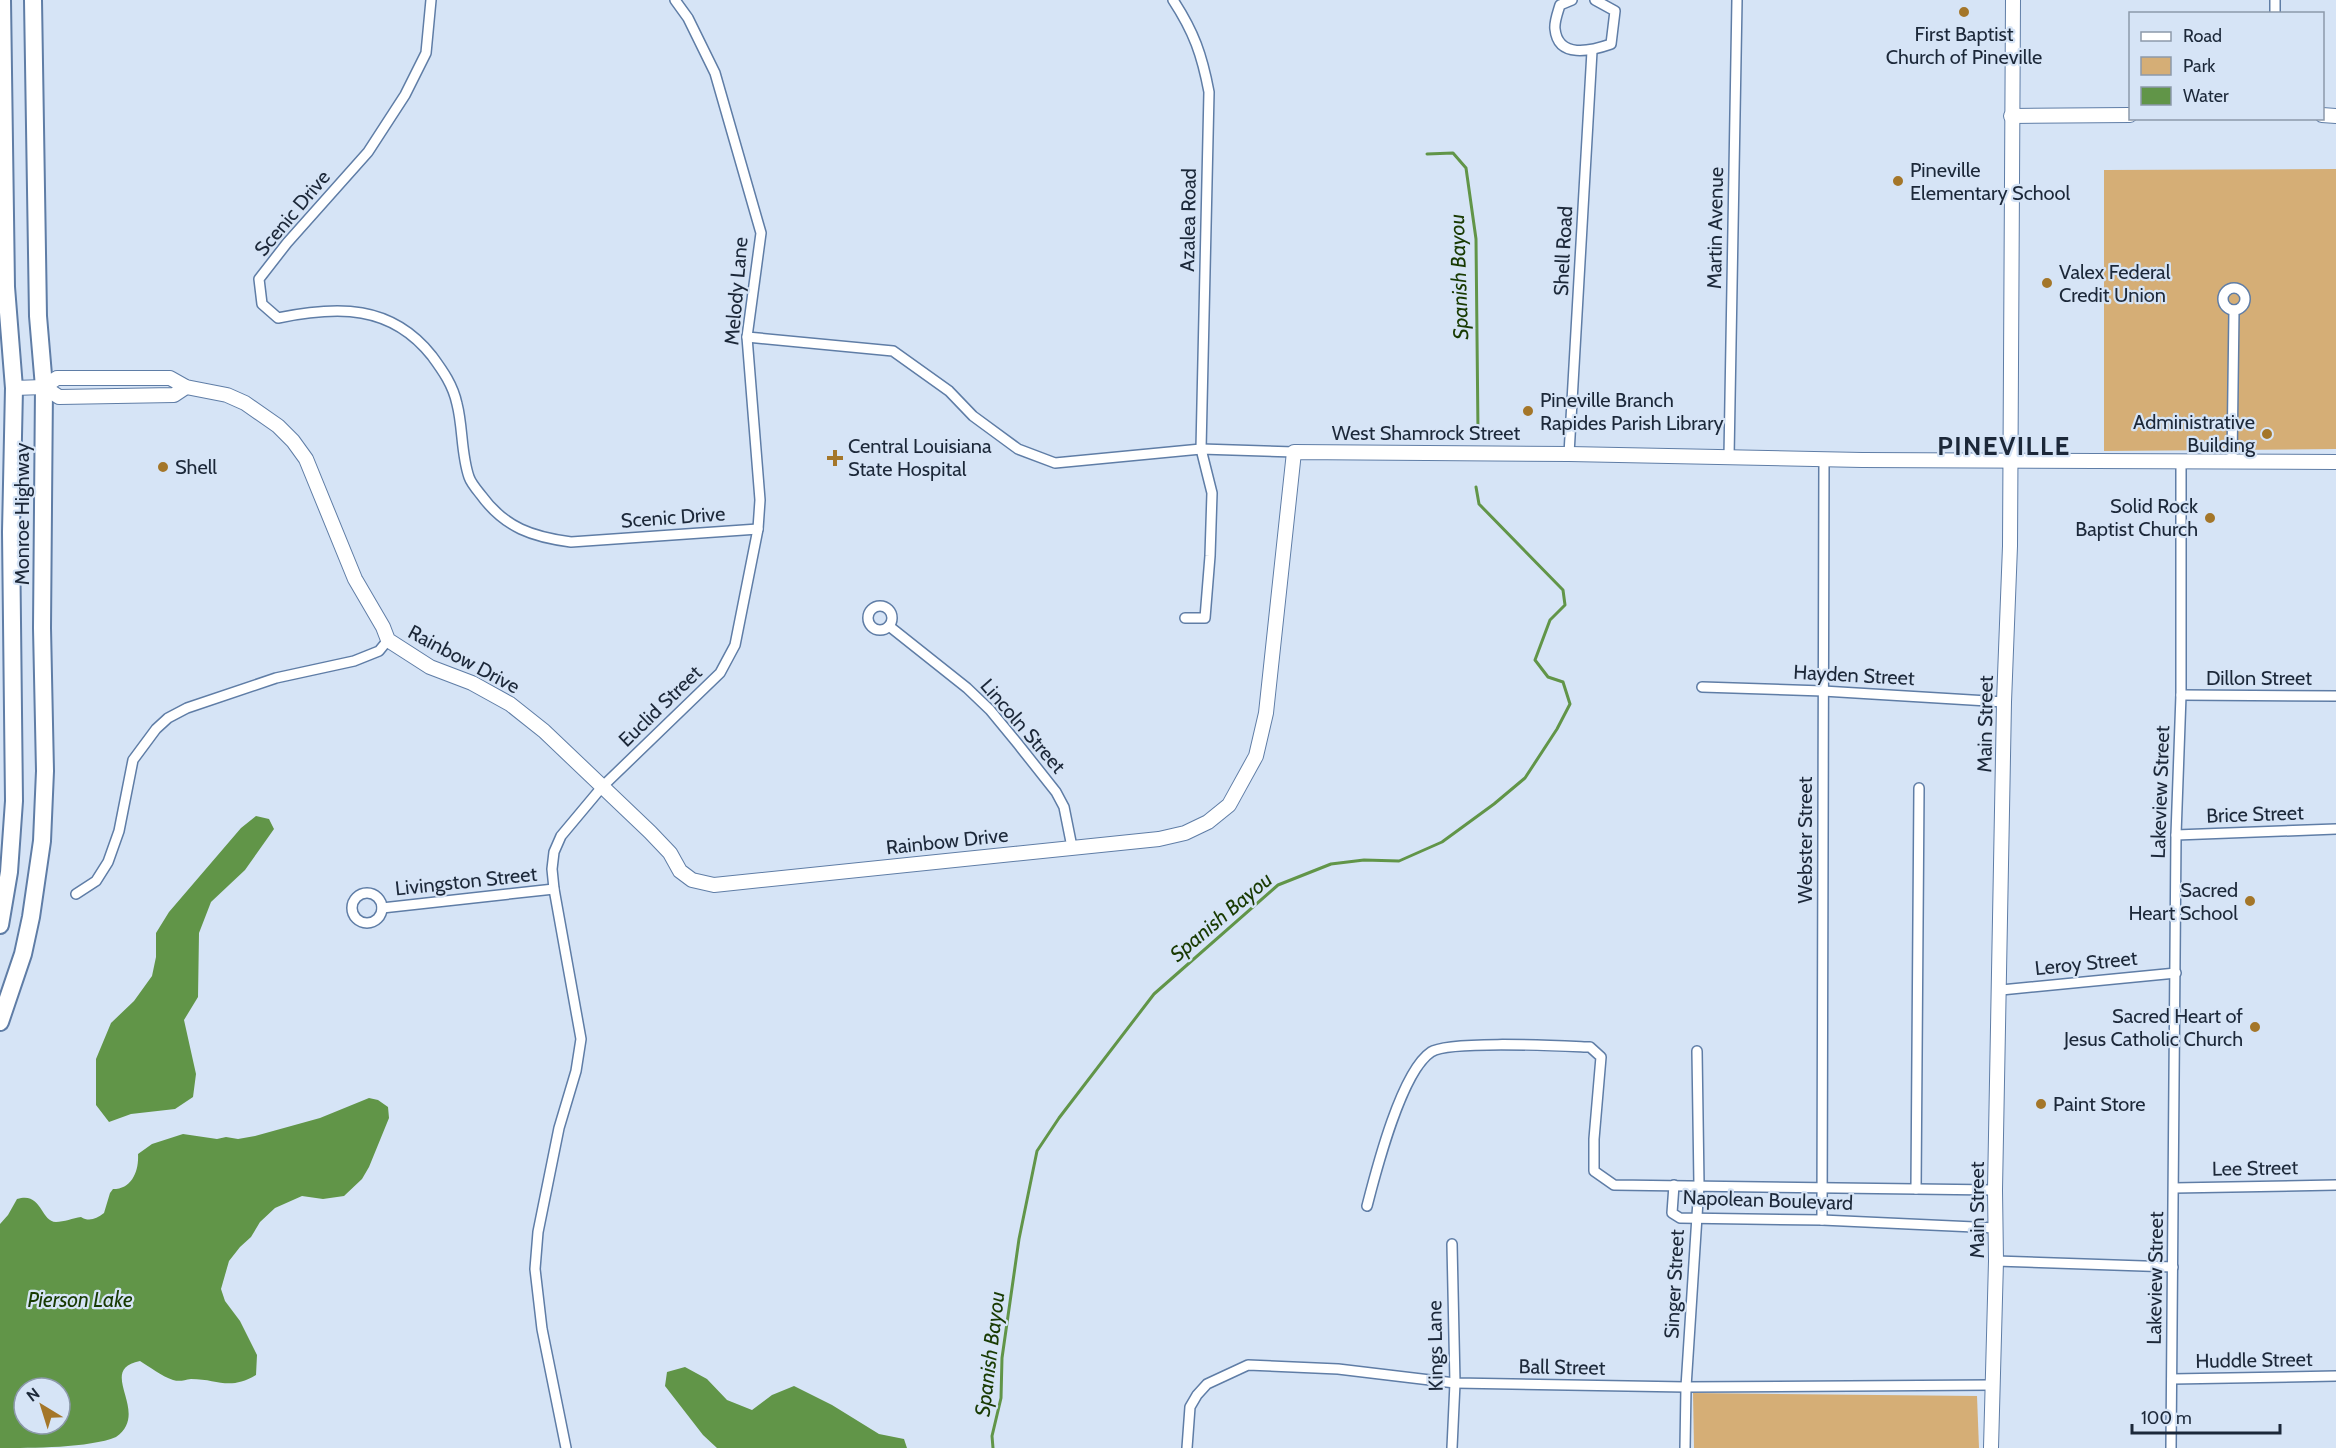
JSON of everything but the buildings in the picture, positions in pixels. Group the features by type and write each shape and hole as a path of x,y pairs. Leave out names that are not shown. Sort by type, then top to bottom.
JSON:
{"highway":[{"name":"Monroe Highway","path":"0,925 9,872 14,801 11,532 14,388 6,287 2,0"},
{"name":"Monroe Highway","path":"0,1022 23,954 31,917 44,812 44,387 38,316 33,0"}],"street":[{"name":"Scenic Drive","path":"431,0 426,53 405,95 368,153 286,243 259,279 262,304 278,318 312,311 353,310 392,321 423,345 447,376 457,403 469,478 488,505 514,527 543,538 571,542 758,529"},
{"name":"Melody Lane","path":"675,0 688,18 716,73 761,233 747,337 760,500 758,529"},
{"name":"Azalea Road","path":"1173,0 1194,35 1209,92 1201,449 1212,494 1210,556 1205,618 1185,618"},
{"path":"1572,0 1560,5 1554,28 1559,43 1567,49 1580,51 1592,51 1611,44 1615,11 1595,0"},
{"name":"Martin Avenue","path":"1729,457 1737,0"},
{"name":"Main Street","path":"1991,1448 2010,460 2013,0"},
{"name":"Shell Road","path":"1569,454 1592,51"},
{"path":"2011,116 2129,115"},
{"path":"2232,461 2235,310"},
{"name":"West Shamrock Street","path":"747,337 894,351 935,380 973,416 1018,449 1054,463 1201,449 1824,459 2336,462"},
{"name":"Rainbow Drive","path":"14,388 44,387 57,378 170,378 186,387 226,395 271,420 293,441 310,468 355,579 388,640 430,668 472,682 510,704 544,731 657,839 670,853 680,871 692,880 714,885 1159,839 1185,833 1208,822 1229,805 1244,781 1256,756 1266,713 1294,452"},
{"name":"Rainbow Drive","path":"44,387 58,397 174,395 186,387"},
{"name":"Webster Street","path":"1822,1220 1824,459"},
{"name":"Lakeview Street","path":"2171,1448 2176,835 2181,695 2181,461"},
{"name":"Euclid Street","path":"566,1448 542,1329 535,1269 538,1232 559,1128 576,1071 582,1038 554,889 552,869 554,852 561,837 602,787 720,672 735,645 758,529"},
{"name":"Lincoln Street","path":"889,626 967,688 990,710 1056,792 1064,807 1072,847"},
{"name":"Rainbow Drive","path":"76,894 96,881 108,862 119,831 133,760 142,744 162,723 187,708 276,678 354,661 379,651 388,640"},
{"name":"Hayden Street","path":"1702,687 1823,691 2004,702"},
{"name":"Dillon Street","path":"2181,695 2336,696"},
{"path":"1916,1189 1919,788"},
{"name":"Brice Street","path":"2176,835 2336,829"},
{"name":"Livingston Street","path":"382,908 554,889"},
{"name":"Leroy Street","path":"2001,990 2176,973"},
{"path":"1367,1206 1390,1123 1414,1071 1431,1052 1454,1046 1590,1047 1600,1057 1594,1171 1614,1185 1674,1185"},
{"name":"Singer Street","path":"1685,1448 1686,1387 1699,1185 1697,1051"},
{"name":"Napolean Boulevard","path":"1995,1190 1674,1185 1672,1213 1680,1218 1822,1220 1996,1228"},
{"name":"Lee Street","path":"2174,1188 2336,1185"},
{"name":"Kings Lane","path":"1452,1244 1455,1383 1452,1448"},
{"path":"1996,1261 2173,1267"},
{"name":"Ball Street","path":"1188,1448 1190,1407 1197,1395 1207,1384 1248,1365 1338,1369 1455,1383 1686,1387 1991,1385"},
{"name":"Huddle Street","path":"2172,1379 2336,1376"}],"green space":[{"path":"2336,169 2336,449 2104,451 2104,170"},
{"path":"1693,1393 1977,1396 1979,1448 1694,1448"}],"water":[{"path":"256,816 269,819 274,829 245,870 211,902 199,933 198,997 184,1020 196,1074 193,1097 175,1109 131,1114 109,1122 96,1105 96,1059 111,1023 134,1001 152,976 156,957 156,933 169,912 241,828"},
{"name":"Pierson Lake","path":"369,1098 378,1100 388,1107 389,1118 362,1179 344,1196 323,1199 302,1196 275,1208 260,1222 251,1237 229,1261 221,1289 225,1301 240,1321 257,1355 256,1375 247,1380 231,1383 200,1379 175,1381 140,1361 128,1366 122,1373 129,1416 126,1427 116,1437 76,1445 0,1448 0,1224 17,1199 31,1199 47,1217 56,1222 81,1217 92,1219 104,1213 113,1189 130,1182 136,1173 138,1154 152,1144 183,1134 217,1139 255,1136 320,1118"},
{"path":"685,1367 707,1379 727,1400 752,1410 772,1395 794,1386 832,1405 879,1434 904,1439 907,1448 717,1448 703,1435 665,1386 667,1372"}],"waterway":[{"name":"Spanish Bayou","path":"1427,154 1453,153 1466,168 1476,239 1478,432"},
{"name":"Spanish Bayou","path":"993,1448 992,1436 1001,1398 1002,1358 1019,1239 1037,1151 1059,1118 1154,994 1278,885 1331,864 1364,860 1399,861 1442,842 1525,778 1557,729 1570,704 1563,682 1548,677 1535,660 1550,620 1565,605 1563,590 1479,504 1476,487"}],"place":[{"name":"First Baptist Church of Pineville","path":"1964,12"},
{"name":"Pineville Elementary School","path":"1898,181"},
{"name":"Valex Federal Credit Union","path":"2047,283"},
{"name":"Pineville Branch Rapides Parish Library","path":"1528,411"},
{"name":"Administrative Building","path":"2267,434"},
{"name":"Central Louisiana State Hospital","path":"835,458"},
{"name":"Shell","path":"163,467"},
{"name":"Solid Rock Baptist Church","path":"2210,518"},
{"name":"Sacred Heart School","path":"2250,901"},
{"name":"Sacred Heart of Jesus Catholic Church","path":"2255,1027"},
{"name":"Paint Store","path":"2041,1104"}],"district":[{"name":"PINEVILLE","path":"2004,446"}]}
